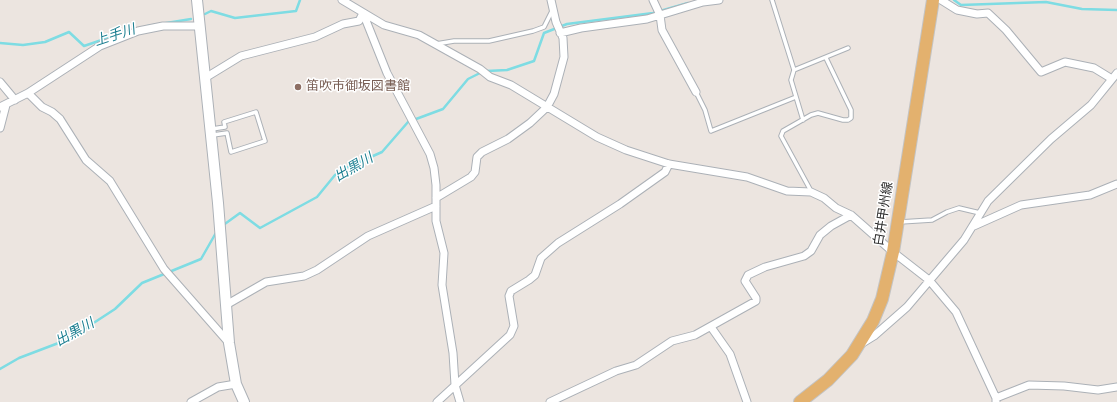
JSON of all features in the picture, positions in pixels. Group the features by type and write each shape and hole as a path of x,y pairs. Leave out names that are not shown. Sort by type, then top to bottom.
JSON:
{"main road":[{"name":"白井甲州線","path":"800,402 841,367 859,345 879,308 893,252 933,0"}],"street":[{"path":"197,0 198,26 211,132 229,343 236,384 244,402"},
{"path":"342,0 384,25 419,35 480,69 489,76 511,85 597,137 626,150 669,164 747,176 787,191 811,192 851,215 893,252 929,280 956,312 996,400 1029,385 1064,386 1098,390 1117,387"},
{"path":"436,198 471,177 474,172 477,157 482,152 508,139 530,123 547,107 554,94 564,57 563,38 556,23 551,0"},
{"path":"653,0 660,16 662,30 696,92"},
{"path":"560,33 580,28 647,20 703,2 719,0"},
{"path":"859,345 874,336 894,319 920,293 974,226 980,214 998,190 1050,139 1091,105 1115,78 1094,68 1064,62 1042,72 1006,30 988,13 977,14 957,10 941,0"},
{"path":"205,78 241,56 315,37 334,28 359,21 363,13"},
{"path":"363,13 387,73 430,154 434,168 436,221 444,253 442,285 453,353 455,385 460,402"},
{"path":"0,128 3,106 28,93 100,46 138,31 151,28 163,26 198,26"},
{"path":"0,82 15,100"},
{"path":"28,93 42,107 52,112 60,119 86,160 110,181 169,276 229,343"},
{"path":"437,402 474,366 504,343 510,335 514,326 509,296 511,291 515,286 529,280 535,275 541,258 570,235 620,204 665,172 669,164"},
{"path":"974,226 1021,205 1090,195 1117,184"},
{"path":"226,304 266,282 304,276 317,270 368,236 436,206"},
{"path":"550,402 616,371 636,365 672,341 695,335 756,301 756,298 745,281 748,275 765,267 804,256 811,251 820,235 831,226 851,215"},
{"path":"711,327 730,354 747,402"},
{"path":"191,402 218,386 236,384"}],"lane":[{"path":"772,0 794,70 791,80 802,120"},
{"path":"435,44 454,41 489,41 544,27 553,9"},
{"path":"794,70 848,48"},
{"path":"811,192 781,136 783,131 818,113 843,120 852,118 851,110 826,58"},
{"path":"696,92 706,110 711,131 796,97"},
{"path":"256,112 265,141 231,152 227,133 211,132 226,127 224,122 256,112"},
{"path":"897,222 932,220 946,212 959,208 980,214"}],"waterway":[{"name":"上手川","path":"205,14 211,11 235,18 296,11 300,0"},
{"name":"出黒川","path":"954,0 961,5 1046,2 1082,9 1117,10"},
{"name":"出黒川","path":"487,71 507,70 534,61 544,33 567,24 653,13 688,3"},
{"name":"上手川","path":"148,26 191,19"},
{"name":"上手川","path":"0,43 23,45 45,42 69,32 84,46 131,30"},
{"name":"出黒川","path":"222,226 240,213 260,228 317,197 335,175 346,168 382,152 408,122 443,109 468,79 482,72"},
{"name":"出黒川","path":"0,369 19,358 69,339 115,309 142,283 201,259 217,231"}],"place":[{"name":"笛吹市御坂図書館","path":"298,87"}]}
